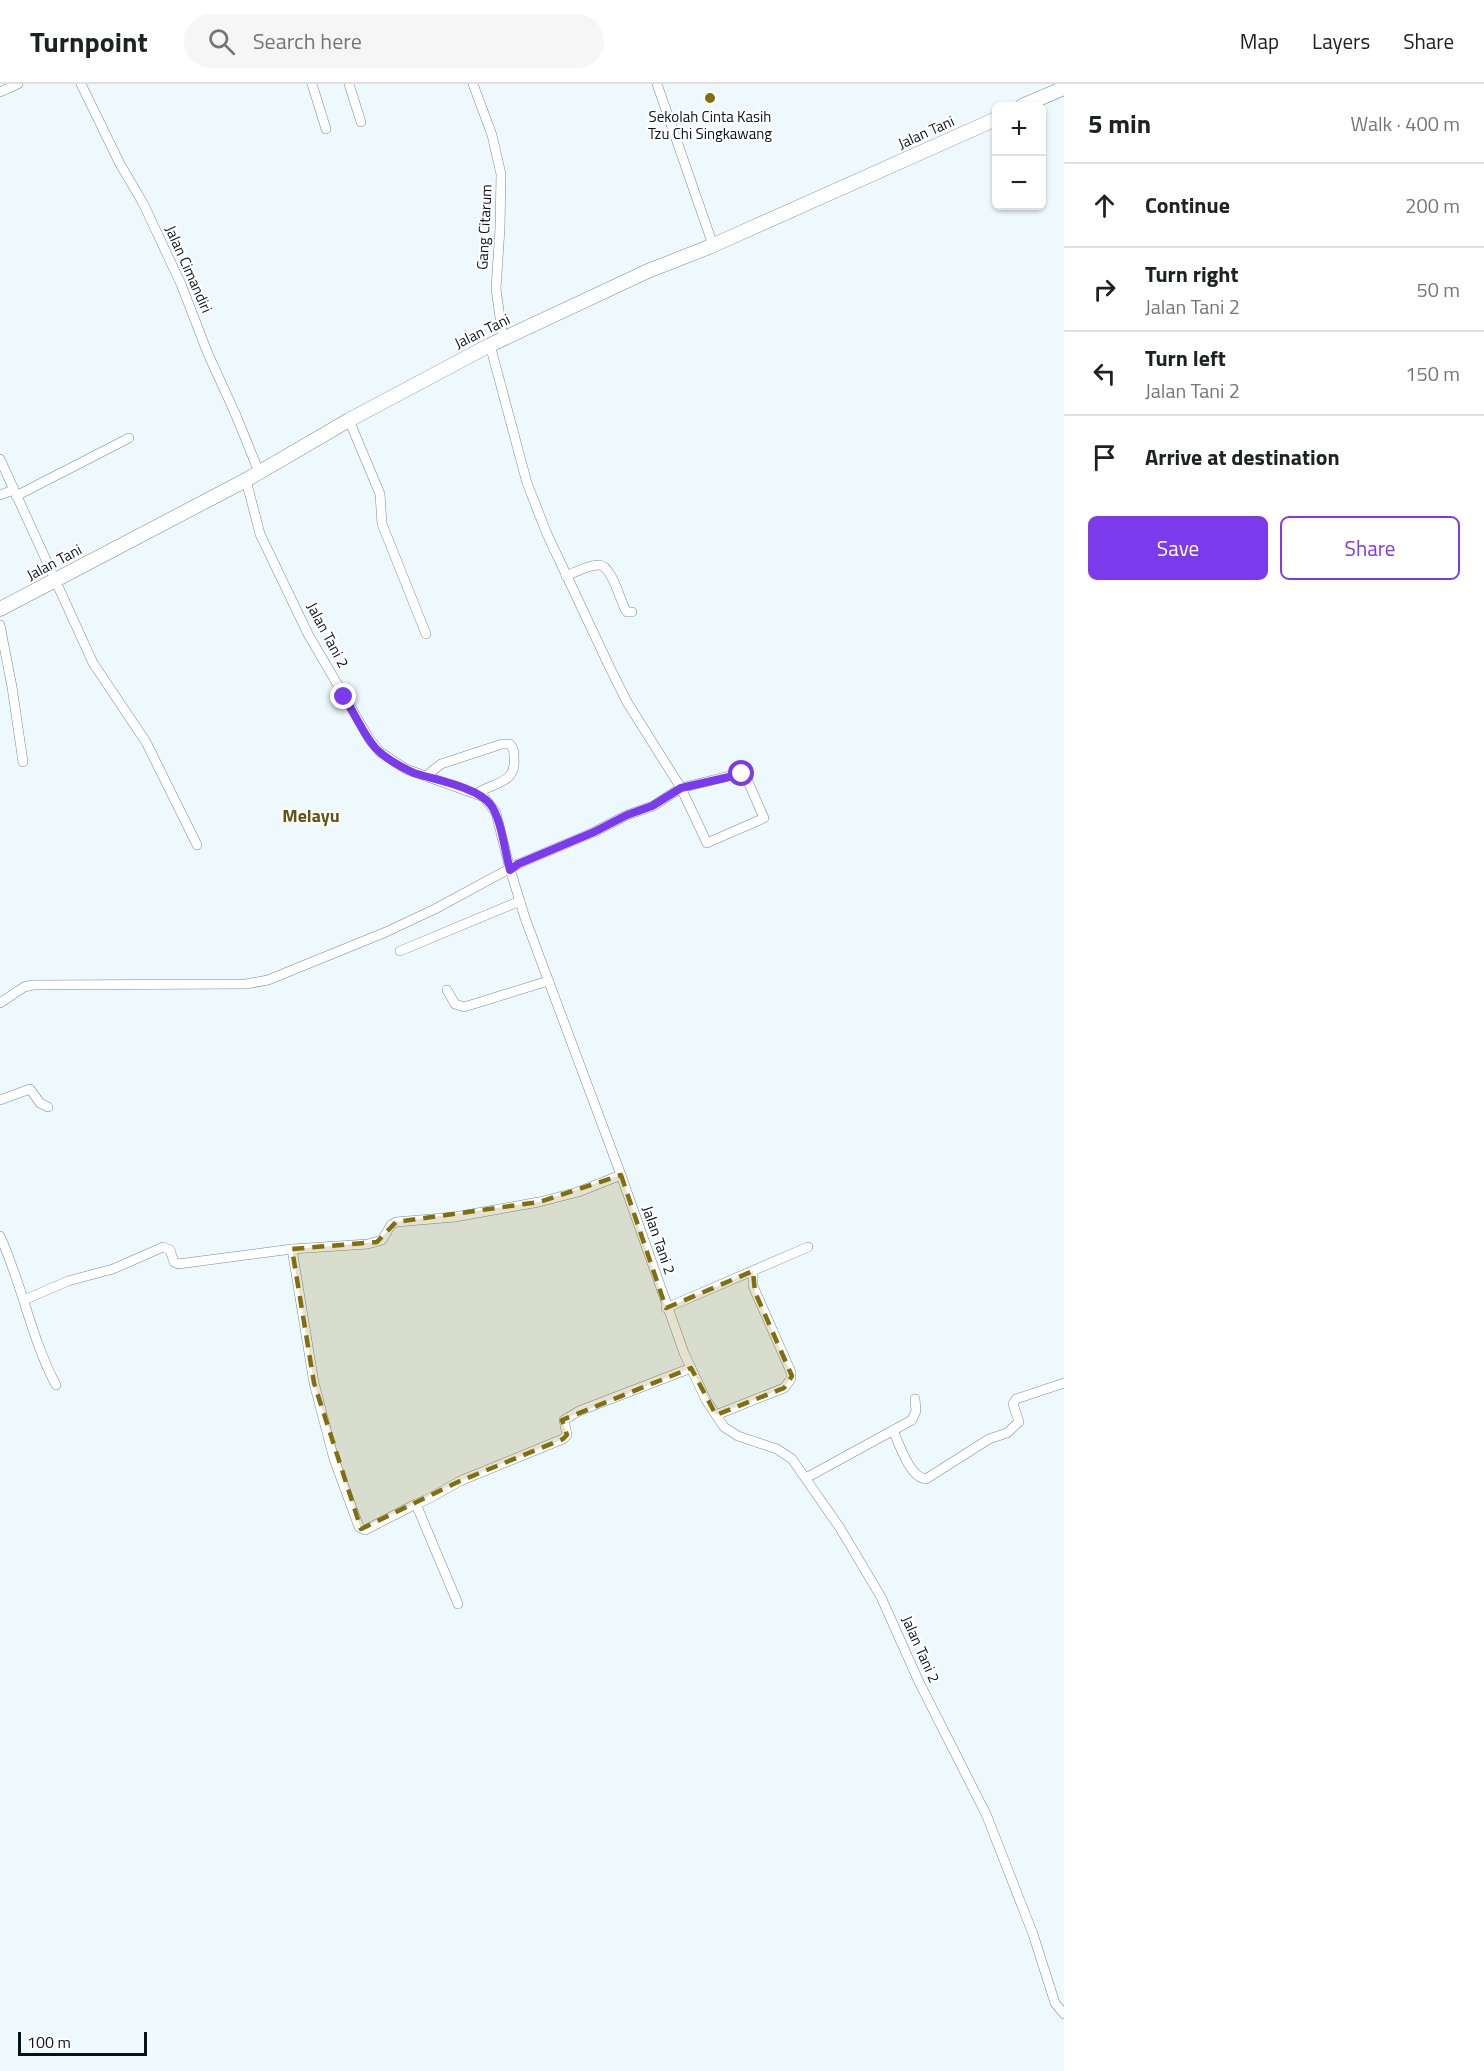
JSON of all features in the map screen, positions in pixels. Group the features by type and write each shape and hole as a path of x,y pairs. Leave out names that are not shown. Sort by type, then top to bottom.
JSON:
{"highway":[{"path":"1031,102 1064,88"},
{"name":"Jalan Tani","path":"0,609 246,480 349,420 490,345 648,271 713,245 992,121"}],"street":[{"path":"0,92 18,84"},
{"name":"Jalan Cimandiri","path":"81,84 182,284 208,354 236,413 259,472"},
{"path":"312,84 326,129"},
{"path":"349,84 361,122"},
{"name":"Gang Citarum","path":"473,84 492,135 502,181 496,289 503,339"},
{"path":"657,84 713,245"},
{"path":"0,1003 24,987 33,985 246,984 268,980 426,914 518,864 652,806 681,788 742,774 746,777 764,818 707,843 681,788 627,702 566,576 527,483 490,345"},
{"path":"349,420 380,494 382,524 426,634"},
{"path":"0,495 14,493 129,438"},
{"path":"0,459 93,663 146,742 197,845"},
{"name":"Jalan Tani 2","path":"246,480 260,534 308,634 370,740 390,760 416,773 484,797 496,813 519,901 621,1175 666,1308 706,1400 724,1427 738,1436 777,1449 792,1459 840,1528 881,1597 919,1682 986,1814 1033,1934 1055,2003 1064,2014"},
{"path":"566,576 602,565 608,569 625,609 627,612 632,612"},
{"path":"0,625 23,762"},
{"path":"426,776 441,764 501,744 510,744 513,748 515,768 513,773 507,779 483,788 476,794"},
{"path":"400,951 519,901"},
{"path":"447,990 455,1004 464,1007 548,981"},
{"path":"0,1100 30,1089 40,1103 48,1107"},
{"path":"24,1300 68,1281 113,1269 163,1247 170,1250 174,1262 178,1264 292,1249 377,1242 385,1237 391,1225 396,1222 455,1217 539,1202 588,1188 621,1175"},
{"path":"0,1236 9,1255 42,1356 56,1385"},
{"path":"666,1308 808,1247"},
{"path":"292,1249 314,1383 334,1459 359,1527 365,1530 467,1478 563,1439 567,1435 564,1420 579,1411 691,1368"},
{"path":"716,1416 784,1388 791,1379 755,1292 753,1271"},
{"path":"893,1430 913,1472 920,1479 926,1479 989,1439 1013,1429 1019,1422 1013,1404 1016,1399 1064,1383"},
{"path":"806,1478 912,1420 916,1411 915,1399"},
{"path":"416,1504 458,1604"}],"highlighted area":[{"path":"621,1175 666,1308 753,1271 755,1292 792,1376 784,1388 716,1415 691,1368 562,1420 567,1435 563,1439 460,1481 361,1529 314,1383 292,1249 377,1242 396,1222 539,1202"}],"place":[{"name":"Sekolah Cinta Kasih Tzu Chi Singkawang","path":"710,98"}],"district":[{"name":"Melayu","path":"311,815"}],"route":[{"path":"344,697 370,740 390,760 416,773 484,797 491,804 496,813 510,870 518,864 652,806 681,788 742,774"}]}
